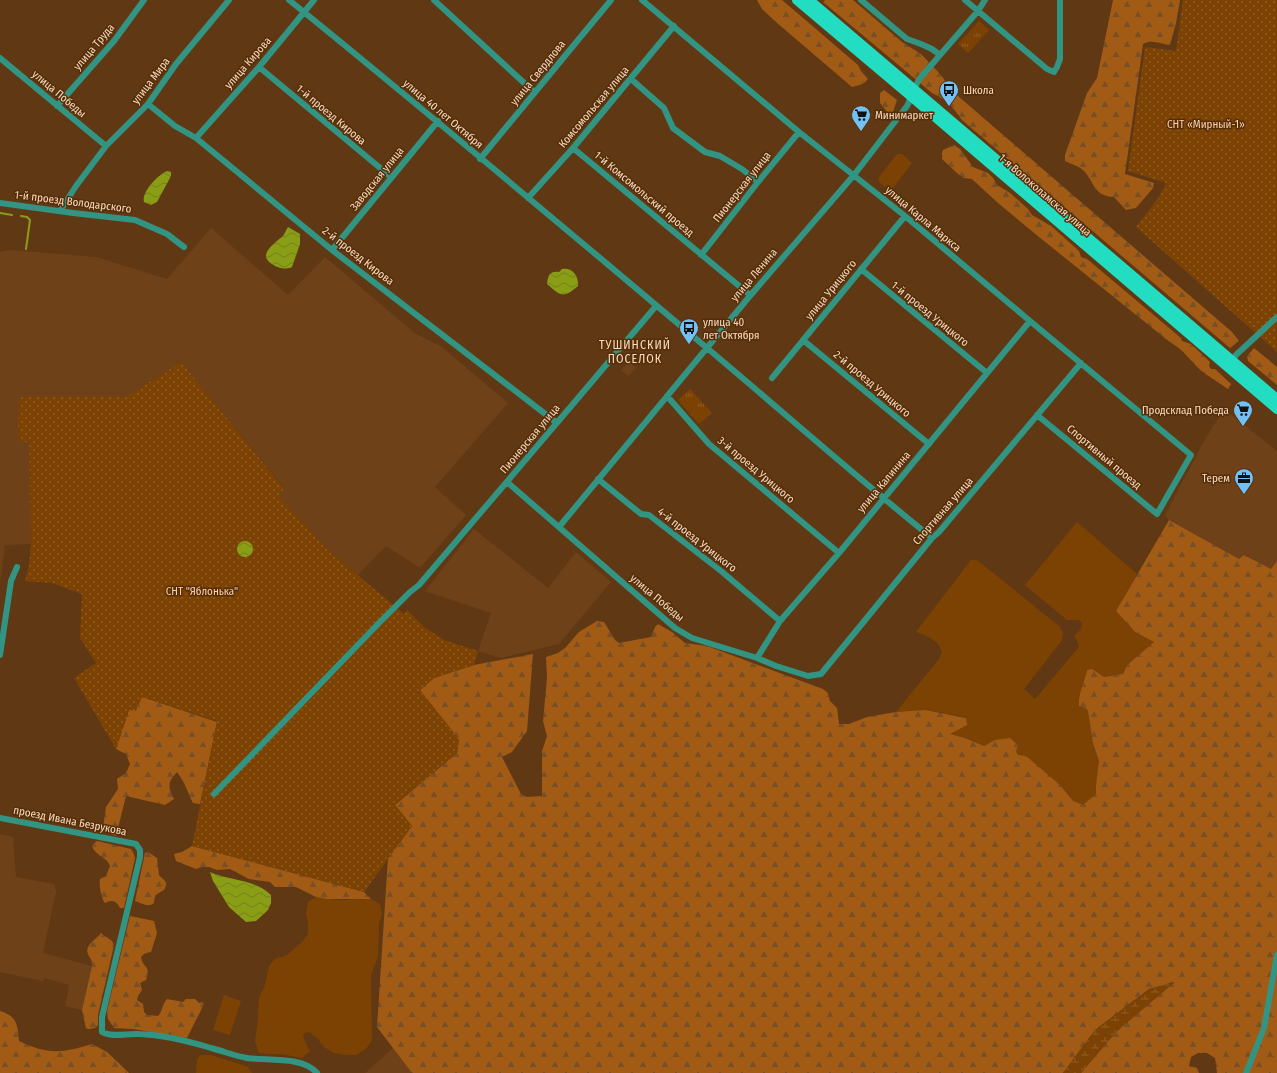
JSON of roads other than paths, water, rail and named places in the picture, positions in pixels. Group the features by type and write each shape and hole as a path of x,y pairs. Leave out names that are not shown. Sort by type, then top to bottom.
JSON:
{"main road":[{"name":"1-я Волоколамская улица","path":"797,0 913,93"},
{"name":"1-я Волоколамская улица","path":"809,0 913,93 1229,363 1277,409"},
{"name":"1-я Волоколамская улица","path":"1229,363 1277,399"}],"street":[{"name":"улица Труда","path":"57,106 114,41 144,0"},
{"name":"улица Мира","path":"60,211 76,186 106,146 148,104 176,64 229,0"},
{"name":"улица 40 лет Октября","path":"289,0 438,121 480,159 707,348 883,499 932,538"},
{"name":"улица Кирова","path":"196,138 259,67 314,0"},
{"path":"434,0 534,92"},
{"name":"улица Свердлова","path":"480,159 611,0"},
{"name":"улица Карла Маркса","path":"642,0 799,132 854,174 905,216 1191,455 1157,514"},
{"path":"861,0 907,39 926,46 940,55"},
{"path":"965,0 1047,69 1054,72 1060,59 1060,0"},
{"name":"улица Ленина","path":"559,527 750,295 854,174 907,106 916,83 978,11 985,0"},
{"name":"Комсомольская улица","path":"528,198 573,148 674,26"},
{"name":"улица Победы","path":"0,58 106,146"},
{"name":"1-й проезд Кирова","path":"259,67 391,177"},
{"path":"631,79 664,108 673,128 705,152 720,156 742,169 758,182"},
{"name":"2-й проезд Кирова","path":"148,104 175,126 196,138 332,250 557,423"},
{"name":"Заводская улица","path":"332,250 438,121"},
{"name":"Пионерская улица","path":"701,255 799,132"},
{"name":"1-й Комсомольский проезд","path":"573,148 701,255"},
{"name":"1-й проезд Володарского","path":"0,203 135,220 166,234 184,247"},
{"name":"улица Урицкого","path":"772,378 905,216"},
{"path":"701,255 750,295"},
{"name":"1-й проезд Урицкого","path":"861,269 987,373"},
{"name":"Пионерская улица","path":"214,794 378,624 419,585 656,306"},
{"path":"1229,363 1277,317"},
{"name":"улица Калинина","path":"757,658 780,621 839,553 1030,321"},
{"name":"2-й проезд Урицкого","path":"803,340 929,444"},
{"name":"Спортивная улица","path":"822,674 932,538 939,532 1081,363"},
{"name":"3-й проезд Урицкого","path":"667,396 709,444 839,553"},
{"name":"Спортивный проезд","path":"1037,415 1157,514"},
{"name":"4-й проезд Урицкого","path":"598,480 641,514 649,515 721,571 780,621"},
{"name":"улица Победы","path":"507,482 675,628 692,638 757,658 776,666 808,676 822,674"},
{"path":"0,655 12,581 17,567"},
{"name":"проезд Ивана Безрукова","path":"0,818 136,844 140,850 140,857 102,1017 102,1032 110,1034 138,1034 188,1041 246,1058 275,1059 301,1063 312,1067 316,1073"},
{"path":"1246,1073 1264,1028 1277,955"}],"water":[{"path":"167,171 171,172 171,176 157,202 151,205 144,202 145,193 151,184 155,179"},
{"path":"288,227 300,234 300,244 292,267 280,268 271,264 266,258 266,255 270,247 283,236"},
{"path":"562,269 572,271 576,276 578,283 578,286 569,293 565,294 559,293 547,284 550,274 553,272 559,272"},
{"path":"245,541 251,543 253,549 251,555 245,557 239,555 237,549 239,543"},
{"path":"210,872 250,883 265,890 271,895 271,903 268,910 256,921 246,922 229,907 213,881"}],"waterway":[{"path":"0,213 12,215"},
{"path":"21,216 27,217 30,220 26,249"}],"place":[{"name":"Школа","path":"949,107"},
{"name":"Минимаркет","path":"861,132"},
{"name":"улица 40 лет Октября","path":"689,345"},
{"name":"Продсклад Победа","path":"1243,427"},
{"name":"Терем","path":"1244,495"}],"district":[{"name":"ТУШИНСКИЙ ПОСЕЛОК","path":"635,352"}],"park label":[{"name":"СНТ «Мирный-1»","path":"1206,124"},
{"name":"СНТ \"Яблонька\"","path":"202,591"}]}
